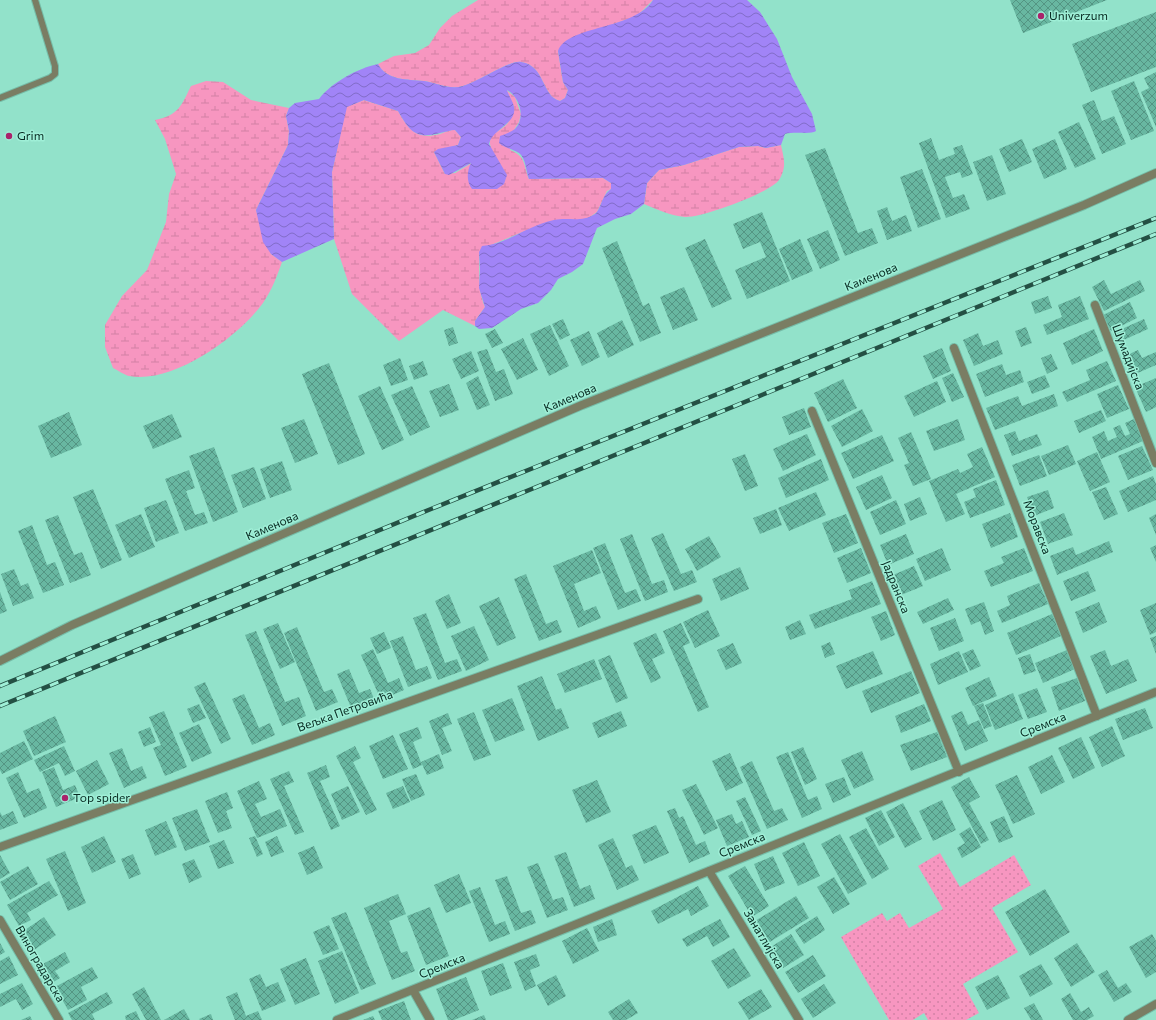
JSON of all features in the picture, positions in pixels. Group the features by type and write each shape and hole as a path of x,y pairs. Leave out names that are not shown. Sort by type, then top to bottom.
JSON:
{"street":[{"name":"Каменова","path":"0,661 72,625 582,405 1084,205 1156,173"},
{"name":"Шумадијска","path":"1095,305 1156,463"},
{"name":"Моравска","path":"954,348 1097,716"},
{"name":"Јадранска","path":"812,411 959,772"},
{"name":"Вељка Петровића","path":"0,847 698,598"},
{"name":"Сремска","path":"337,1020 1156,692"},
{"name":"Занатлијска","path":"709,871 799,1020"},
{"name":"Виноградарска","path":"0,920 59,1020"},
{"path":"413,990 430,1020"},
{"path":"1128,1020 1156,1004"}],"lane":[{"path":"0,98 50,78 55,74 55,66 35,0"}],"green space":[{"path":"478,0 653,0 637,16 570,39 562,45 558,51 563,82 568,90 565,98 560,101 549,93 535,69 521,62 509,64 469,84 458,87 398,78 387,74 382,70 378,64 394,56 415,53 429,45 440,28 452,16"},
{"path":"206,81 223,82 251,100 289,108 286,116 289,131 288,145 256,210 271,254 282,262 272,288 263,303 238,330 221,343 204,355 165,373 147,377 125,375 113,368 105,347 105,325 122,296 147,270 166,222 169,194 176,174 165,139 155,120 163,118 178,109 191,86"},
{"path":"506,90 515,97 521,114 519,122 514,130 510,150 519,156 524,162 529,179 603,178 611,183 611,189 607,191 597,212 590,217 580,221 569,219 542,224 491,245 479,252 479,280 482,300 485,307 475,321 475,326 443,310 399,341 352,294 334,239 332,172 346,107 364,100 398,111 414,132 425,136 432,136 455,130 461,137 458,145 434,152 445,174 455,173 492,151 490,145 491,138 508,122 514,107"},
{"path":"781,145 784,159 782,175 773,185 750,198 719,209 685,217 669,214 644,204 647,183 659,170 684,165 739,147 758,146 766,148"},
{"path":"940,853 960,887 1014,855 1031,885 992,908 1018,952 963,984 979,1013 966,1020 928,1020 924,1013 913,1020 889,1020 841,937 882,913 887,921 900,913 909,928 943,909 918,866"}],"water":[{"path":"653,0 747,0 760,12 777,39 792,77 812,114 816,131 810,133 785,134 781,145 766,148 758,146 739,147 684,165 659,170 647,183 644,204 631,214 615,219 597,228 583,264 572,272 558,279 551,290 538,303 521,309 492,328 479,329 475,326 475,321 485,307 479,288 479,252 482,246 501,242 545,222 559,219 580,219 590,217 597,212 605,195 611,189 611,183 603,178 529,179 521,155 499,143 500,136 515,129 521,114 518,103 512,93 507,90 514,107 514,113 512,118 495,134 489,144 507,175 504,184 497,189 472,189 468,176 471,163 449,175 445,174 434,152 438,149 458,145 461,137 455,130 431,135 419,134 410,128 398,111 364,100 347,107 332,172 334,239 282,262 271,254 263,242 256,210 288,145 289,131 286,116 289,108 295,103 319,99 330,87 346,77 362,69 378,64 387,74 398,78 458,87 469,84 516,62 521,62 535,69 549,93 560,101 565,98 568,90 563,82 558,51 564,43 574,36 587,31 632,17 644,10"}],"building":[{"name":"Univerzum","path":"1010,0 1107,0 1023,33"},
{"path":"1156,12 1156,67 1091,92 1072,44"},
{"path":"1156,72 1156,127 1141,92 1149,88 1144,78"},
{"path":"1134,81 1154,131 1131,140 1111,91"},
{"path":"1094,100 1102,121 1114,116 1126,144 1102,154 1082,105"},
{"path":"1079,122 1096,159 1075,168 1058,132"},
{"path":"931,138 939,160 955,154 953,148 962,145 973,174 962,178 960,172 945,177 953,198 964,194 970,209 946,218 919,143"},
{"path":"1022,139 1032,162 1009,172 999,149"},
{"path":"1055,139 1067,169 1044,179 1032,149"},
{"path":"825,148 858,233 872,228 878,243 845,256 805,155"},
{"path":"992,155 1006,194 987,201 973,162"},
{"path":"922,169 941,219 918,228 900,177"},
{"path":"887,207 892,221 906,215 912,231 887,240 877,211"},
{"path":"762,212 790,281 747,299 735,270 766,257 760,242 743,249 733,224"},
{"path":"828,230 840,260 820,269 807,239"},
{"path":"705,239 732,299 712,308 685,248"},
{"path":"800,239 813,271 792,280 779,249"},
{"path":"617,241 643,306 649,303 661,333 640,342 602,248"},
{"path":"1104,280 1111,294 1140,280 1145,291 1104,311 1092,287"},
{"path":"684,287 698,320 673,330 660,297"},
{"path":"1048,296 1052,308 1035,314 1031,302"},
{"path":"1080,296 1089,319 1047,335 1043,325 1062,317 1058,305"},
{"path":"1130,302 1137,318 1111,331 1103,315"},
{"path":"563,319 570,335 560,340 552,324"},
{"path":"1144,319 1148,329 1117,343 1113,333"},
{"path":"622,320 634,345 608,358 597,333"},
{"path":"550,325 569,366 549,376 530,334"},
{"path":"453,327 458,343 449,346 444,330"},
{"path":"1026,327 1032,343 1021,347 1015,331"},
{"path":"495,329 503,343 492,348 485,334"},
{"path":"1094,329 1103,351 1072,365 1063,343"},
{"path":"589,331 600,357 582,366 570,340"},
{"path":"978,333 983,346 998,340 1003,354 974,366 963,340"},
{"path":"523,338 538,370 517,380 501,349"},
{"path":"942,348 951,371 933,379 923,356"},
{"path":"487,349 496,372 504,369 513,394 495,401 477,352"},
{"path":"1138,350 1142,358 1156,352 1156,365 1133,375 1125,356"},
{"path":"471,351 479,371 461,379 452,359"},
{"path":"1051,354 1058,369 1047,374 1041,358"},
{"path":"400,358 408,380 391,386 383,365"},
{"path":"423,361 428,375 414,380 409,366"},
{"path":"1107,361 1116,381 1067,402 1062,392 1090,380 1086,370"},
{"path":"329,363 365,454 338,465 302,374"},
{"path":"1002,364 1006,375 1020,370 1024,382 985,397 976,374"},
{"path":"953,373 964,397 952,402 942,378"},
{"path":"1045,375 1050,387 1032,394 1027,382"},
{"path":"478,376 490,405 477,410 466,383"},
{"path":"1156,378 1156,407 1146,412 1135,387"},
{"path":"843,379 857,408 828,422 814,393"},
{"path":"937,381 946,402 914,417 904,396"},
{"path":"449,384 459,410 440,417 429,391"},
{"path":"1118,385 1129,409 1107,418 1097,394"},
{"path":"380,386 404,440 382,450 358,396"},
{"path":"412,386 430,427 410,436 391,395"},
{"path":"1054,394 1058,406 995,430 986,408 1018,396 1022,406"},
{"path":"804,408 811,427 789,435 782,417"},
{"path":"862,409 873,431 842,447 831,426"},
{"path":"1101,410 1106,421 1079,433 1074,421"},
{"path":"69,412 82,445 51,458 38,426"},
{"path":"172,414 182,437 153,449 143,426"},
{"path":"304,419 318,454 295,463 281,428"},
{"path":"958,419 965,440 934,451 926,431"},
{"path":"1134,419 1143,441 1101,459 1092,437 1104,431 1108,441 1117,437 1113,428 1120,425 1125,436 1130,434 1125,423"},
{"path":"1015,431 1019,441 1037,434 1042,445 1012,456 1004,435"},
{"path":"911,432 931,479 913,486 904,465 909,463 898,438"},
{"path":"807,434 816,455 783,471 773,449"},
{"path":"882,435 894,461 853,479 841,453"},
{"path":"1068,445 1076,464 1049,475 1041,456"},
{"path":"1142,446 1153,470 1128,480 1118,456"},
{"path":"214,447 238,512 213,522 189,456"},
{"path":"982,447 995,477 956,494 965,514 946,522 929,481 958,469 960,473 973,467 967,454"},
{"path":"1097,452 1110,482 1090,491 1077,461"},
{"path":"745,454 758,486 745,491 732,459"},
{"path":"1039,455 1047,476 1020,486 1012,465"},
{"path":"821,459 829,480 786,498 778,478"},
{"path":"282,461 292,490 270,498 260,469"},
{"path":"254,467 266,499 243,508 231,475"},
{"path":"189,470 195,488 186,491 195,515 204,512 208,523 185,531 165,479"},
{"path":"882,475 892,498 866,510 856,487"},
{"path":"1153,476 1156,484 1156,500 1128,512 1119,491"},
{"path":"996,480 1005,505 970,518 964,502 976,497 973,489"},
{"path":"1106,487 1118,514 1104,520 1092,492"},
{"path":"93,489 122,560 101,569 73,497"},
{"path":"1048,490 1054,508 1034,516 1027,497"},
{"path":"816,492 826,515 789,531 778,508"},
{"path":"920,497 927,514 910,521 904,504"},
{"path":"166,500 179,533 156,542 144,508"},
{"path":"896,500 906,524 880,535 870,512"},
{"path":"776,509 782,525 760,534 753,518"},
{"path":"1010,513 1018,537 991,548 982,524"},
{"path":"1064,513 1073,535 1048,544 1040,522"},
{"path":"141,514 155,547 129,558 115,525"},
{"path":"846,514 858,543 834,553 822,523"},
{"path":"1156,514 1156,535 1149,518"},
{"path":"58,515 74,555 82,552 91,575 70,583 45,520"},
{"path":"32,525 47,565 55,562 64,585 43,593 18,531"},
{"path":"663,533 681,574 692,570 697,582 674,591 651,538"},
{"path":"632,534 652,584 664,580 668,592 645,601 620,539"},
{"path":"906,534 914,554 888,565 880,545"},
{"path":"709,536 721,557 697,571 685,549"},
{"path":"1109,541 1113,552 1057,575 1050,556 1073,547 1076,555"},
{"path":"605,543 625,593 636,589 641,601 618,610 593,548"},
{"path":"1156,545 1156,562 1150,548"},
{"path":"861,548 871,573 847,583 837,558"},
{"path":"942,548 951,570 925,581 916,559"},
{"path":"1024,548 1033,571 991,587 984,571 1004,563 1001,557"},
{"path":"592,550 601,573 574,584 584,611 596,606 601,618 578,628 553,566"},
{"path":"914,566 923,586 901,595 893,575"},
{"path":"740,567 749,589 721,601 712,579"},
{"path":"14,569 21,586 28,583 34,598 13,606 1,574"},
{"path":"1088,571 1096,591 1071,601 1063,581"},
{"path":"526,574 546,624 557,620 562,632 539,641 514,579"},
{"path":"872,581 881,604 815,629 809,615 852,599 849,590"},
{"path":"1039,583 1048,604 1002,623 997,611 1010,605 1007,596"},
{"path":"0,592 7,611 0,614"},
{"path":"449,594 461,623 447,629 435,601"},
{"path":"499,597 516,638 497,646 479,606"},
{"path":"948,598 954,610 923,624 917,612"},
{"path":"984,602 994,631 985,635 980,621 971,625 965,609"},
{"path":"1099,602 1107,622 1083,633 1075,612"},
{"path":"1156,603 1156,632 1150,635 1140,610"},
{"path":"708,610 720,636 695,648 683,622"},
{"path":"886,611 895,635 881,641 871,617"},
{"path":"426,613 445,663 457,659 462,671 438,680 413,618"},
{"path":"1052,614 1061,636 1016,655 1007,633"},
{"path":"955,618 964,641 939,651 930,628"},
{"path":"800,620 806,634 790,640 785,627"},
{"path":"278,623 295,662 280,669 263,629"},
{"path":"681,623 690,643 683,646 709,707 698,712 663,631"},
{"path":"474,626 489,660 466,671 451,636"},
{"path":"297,627 324,692 332,689 338,702 316,711 284,633"},
{"path":"256,631 285,702 299,697 306,716 282,726 245,635"},
{"path":"384,632 391,648 377,654 370,638"},
{"path":"656,633 665,653 652,659 661,678 651,683 633,643"},
{"path":"403,636 416,670 427,666 432,678 408,687 390,641"},
{"path":"1156,636 1156,654 1150,638"},
{"path":"830,642 835,654 825,658 821,646"},
{"path":"733,643 742,663 726,670 717,650"},
{"path":"373,649 388,683 399,678 404,690 381,700 361,655"},
{"path":"973,649 981,666 970,671 962,654"},
{"path":"1067,650 1075,669 1043,683 1035,663"},
{"path":"1105,650 1111,666 1128,659 1137,681 1106,694 1090,656"},
{"path":"873,651 883,674 846,689 836,666"},
{"path":"959,651 968,672 938,685 930,664"},
{"path":"1030,654 1036,671 1024,675 1018,658"},
{"path":"610,655 628,698 616,703 598,660"},
{"path":"594,659 602,679 565,693 557,674"},
{"path":"349,669 359,693 370,689 375,701 352,710 337,674"},
{"path":"911,671 920,693 871,713 862,691"},
{"path":"542,676 556,710 561,708 569,728 538,741 517,686"},
{"path":"989,677 997,696 973,706 965,688"},
{"path":"1077,678 1085,701 1059,711 1051,687"},
{"path":"205,682 231,739 221,744 194,687"},
{"path":"1037,688 1047,712 1028,719 1018,695"},
{"path":"1013,693 1023,719 995,730 985,705"},
{"path":"244,694 259,728 270,723 275,735 252,745 232,699"},
{"path":"512,698 525,730 495,742 482,710"},
{"path":"983,703 992,726 984,729 974,706"},
{"path":"199,704 206,718 193,723 187,709"},
{"path":"924,704 931,721 901,733 895,716"},
{"path":"1145,708 1153,728 1123,740 1115,719"},
{"path":"164,711 187,767 165,776 153,748 161,745 149,717"},
{"path":"621,711 627,726 598,738 592,723"},
{"path":"962,711 968,725 979,720 988,741 965,751 951,716"},
{"path":"474,712 491,755 474,761 457,719"},
{"path":"448,713 452,724 442,728 452,751 442,755 429,721"},
{"path":"55,716 66,742 34,756 23,731"},
{"path":"199,724 212,753 192,762 179,733"},
{"path":"1112,726 1125,756 1102,767 1089,737"},
{"path":"150,727 156,742 144,747 138,732"},
{"path":"418,727 422,738 413,742 422,765 413,769 399,734"},
{"path":"937,732 947,757 911,771 900,745"},
{"path":"393,735 408,769 383,779 369,746"},
{"path":"1081,737 1095,768 1073,779 1058,748"},
{"path":"24,741 33,759 2,774 0,770 0,753"},
{"path":"64,746 75,771 65,776 59,763 40,772 34,760"},
{"path":"355,746 361,758 353,762 377,810 366,815 336,756"},
{"path":"803,747 817,779 805,785 791,752"},
{"path":"122,748 131,771 142,766 147,778 124,788 109,753"},
{"path":"862,751 874,780 854,789 841,760"},
{"path":"788,752 808,800 817,796 822,809 802,818 776,757"},
{"path":"730,753 743,783 726,791 712,761"},
{"path":"439,754 444,768 427,775 421,762"},
{"path":"1052,755 1065,782 1041,794 1028,767"},
{"path":"97,760 109,784 88,795 76,771"},
{"path":"752,761 774,811 782,808 788,820 767,829 740,767"},
{"path":"326,765 330,777 320,781 340,826 331,830 307,773"},
{"path":"54,767 63,790 75,785 80,797 56,807 42,772"},
{"path":"289,771 294,782 284,786 304,832 295,835 270,779"},
{"path":"18,772 27,793 39,788 47,808 24,818 6,778"},
{"path":"416,774 425,795 411,801 402,779"},
{"path":"1017,775 1035,814 1013,824 995,785"},
{"path":"844,777 851,795 833,803 825,784"},
{"path":"969,777 980,797 969,803 989,840 981,844 951,787"},
{"path":"597,780 611,812 586,823 572,790"},
{"path":"259,781 267,799 255,804 261,817 280,809 287,826 257,838 237,791"},
{"path":"696,784 718,828 704,835 682,790"},
{"path":"348,786 360,812 342,820 331,794"},
{"path":"403,786 410,802 393,809 386,793"},
{"path":"227,792 233,808 226,811 232,828 218,833 205,801"},
{"path":"745,797 761,831 752,835 736,801"},
{"path":"942,800 956,830 933,841 919,811"},
{"path":"903,803 922,839 905,848 886,812"},
{"path":"675,808 679,818 683,816 696,845 705,841 710,854 689,863 667,811"},
{"path":"197,809 210,842 185,851 172,818"},
{"path":"881,810 895,837 879,846 865,818"},
{"path":"13,811 18,823 0,830 0,812 2,816"},
{"path":"732,814 736,824 742,821 749,837 727,846 716,820"},
{"path":"1004,816 1013,837 999,843 990,822"},
{"path":"166,821 177,847 155,856 145,830"},
{"path":"656,825 669,853 644,864 632,835"},
{"path":"970,827 981,847 962,858 957,848 965,843 959,834"},
{"path":"866,828 889,869 872,879 849,837"},
{"path":"840,834 867,884 848,894 821,844"},
{"path":"104,836 116,862 92,873 81,847"},
{"path":"255,836 263,854 257,857 249,838"},
{"path":"277,836 284,852 271,857 265,842"},
{"path":"613,838 626,868 632,865 639,880 617,890 598,845"},
{"path":"224,840 234,863 218,869 209,846"},
{"path":"804,842 820,876 798,886 782,853"},
{"path":"314,846 323,868 307,875 298,853"},
{"path":"65,851 86,903 68,911 46,859"},
{"path":"566,852 580,889 590,885 595,899 574,907 554,856"},
{"path":"133,854 141,874 129,879 121,859"},
{"path":"0,855 10,873 0,879"},
{"path":"773,856 785,883 765,891 754,864"},
{"path":"194,859 202,877 189,883 182,864"},
{"path":"538,863 553,900 563,897 568,910 547,918 527,867"},
{"path":"28,866 38,884 10,900 0,882"},
{"path":"745,866 769,906 752,917 728,876"},
{"path":"459,874 471,903 446,913 434,885"},
{"path":"507,876 521,913 531,910 536,923 515,931 495,880"},
{"path":"834,877 850,904 833,914 817,887"},
{"path":"49,881 58,895 27,913 31,920 19,926 7,905"},
{"path":"698,886 709,906 691,916 688,909 658,924 651,911"},
{"path":"480,887 495,925 505,921 510,934 489,942 469,891"},
{"path":"1045,889 1070,932 1030,956 1005,912"},
{"path":"398,894 406,914 389,921 401,953 407,951 415,971 392,980 364,908"},
{"path":"796,896 809,918 768,943 755,921"},
{"path":"430,907 449,956 426,965 407,916"},
{"path":"346,912 376,984 361,990 331,918"},
{"path":"817,916 825,930 804,944 795,930"},
{"path":"44,917 56,935 34,950 22,932"},
{"path":"612,919 617,935 598,942 593,927"},
{"path":"720,919 730,937 713,947 707,936 687,947 682,939"},
{"path":"329,925 339,949 323,955 313,932"},
{"path":"587,928 599,951 573,964 562,941"},
{"path":"791,934 804,955 783,968 771,947"},
{"path":"1152,934 1156,941 1156,972 1146,978 1129,947"},
{"path":"0,943 5,952 0,955"},
{"path":"1077,943 1095,972 1071,987 1054,958"},
{"path":"734,948 751,976 728,989 711,961"},
{"path":"342,951 359,993 335,1004 318,961"},
{"path":"65,952 70,962 55,971 60,978 52,983 41,965"},
{"path":"536,954 540,966 530,970 536,986 525,991 514,962"},
{"path":"813,955 826,976 798,993 785,972"},
{"path":"9,956 18,975 0,984 0,961"},
{"path":"306,958 320,994 295,1005 280,969"},
{"path":"503,963 512,988 490,996 481,971"},
{"path":"1041,964 1053,984 1030,997 1019,976"},
{"path":"92,967 98,978 81,987 87,1000 68,1010 55,987"},
{"path":"1107,970 1118,988 1126,983 1132,992 1114,1002 1098,975"},
{"path":"260,974 266,987 278,982 286,1001 262,1011 249,979"},
{"path":"556,975 566,996 548,1006 537,985"},
{"path":"998,975 1010,998 987,1010 975,987"},
{"path":"466,977 479,1010 454,1020 448,1020 436,989"},
{"path":"22,983 33,1004 22,1010 16,999 0,1007 0,994"},
{"path":"824,984 836,1003 813,1018 801,999"},
{"path":"144,987 161,1020 146,1020 132,994"},
{"path":"761,989 772,1007 749,1020 738,1002"},
{"path":"107,992 113,1003 92,1014 95,1020 72,1020 68,1013"},
{"path":"237,992 246,1016 258,1011 262,1020 235,1020 226,997"},
{"path":"1070,993 1081,1012 1089,1007 1094,1016 1087,1020 1073,1020 1061,999"},
{"path":"629,999 638,1013 626,1020 613,1020 608,1012"},
{"path":"404,1001 411,1020 382,1020 378,1011"},
{"path":"1034,1003 1043,1020 1031,1020 1024,1008"},
{"path":"184,1009 190,1020 164,1020"},
{"path":"136,1011 140,1020 126,1020 125,1016"},
{"path":"211,1014 213,1020 199,1019"},
{"path":"484,1015 486,1020 472,1020"},
{"path":"30,1016 32,1020 21,1020"},
{"path":"373,1016 375,1020 363,1020"}],"railway":[{"path":"0,686 431,509 1156,218"},
{"path":"0,706 1156,234"}],"place":[{"name":"Univerzum","path":"1041,16"},
{"name":"Grim","path":"9,136"},
{"name":"Top spider","path":"65,798"}]}
